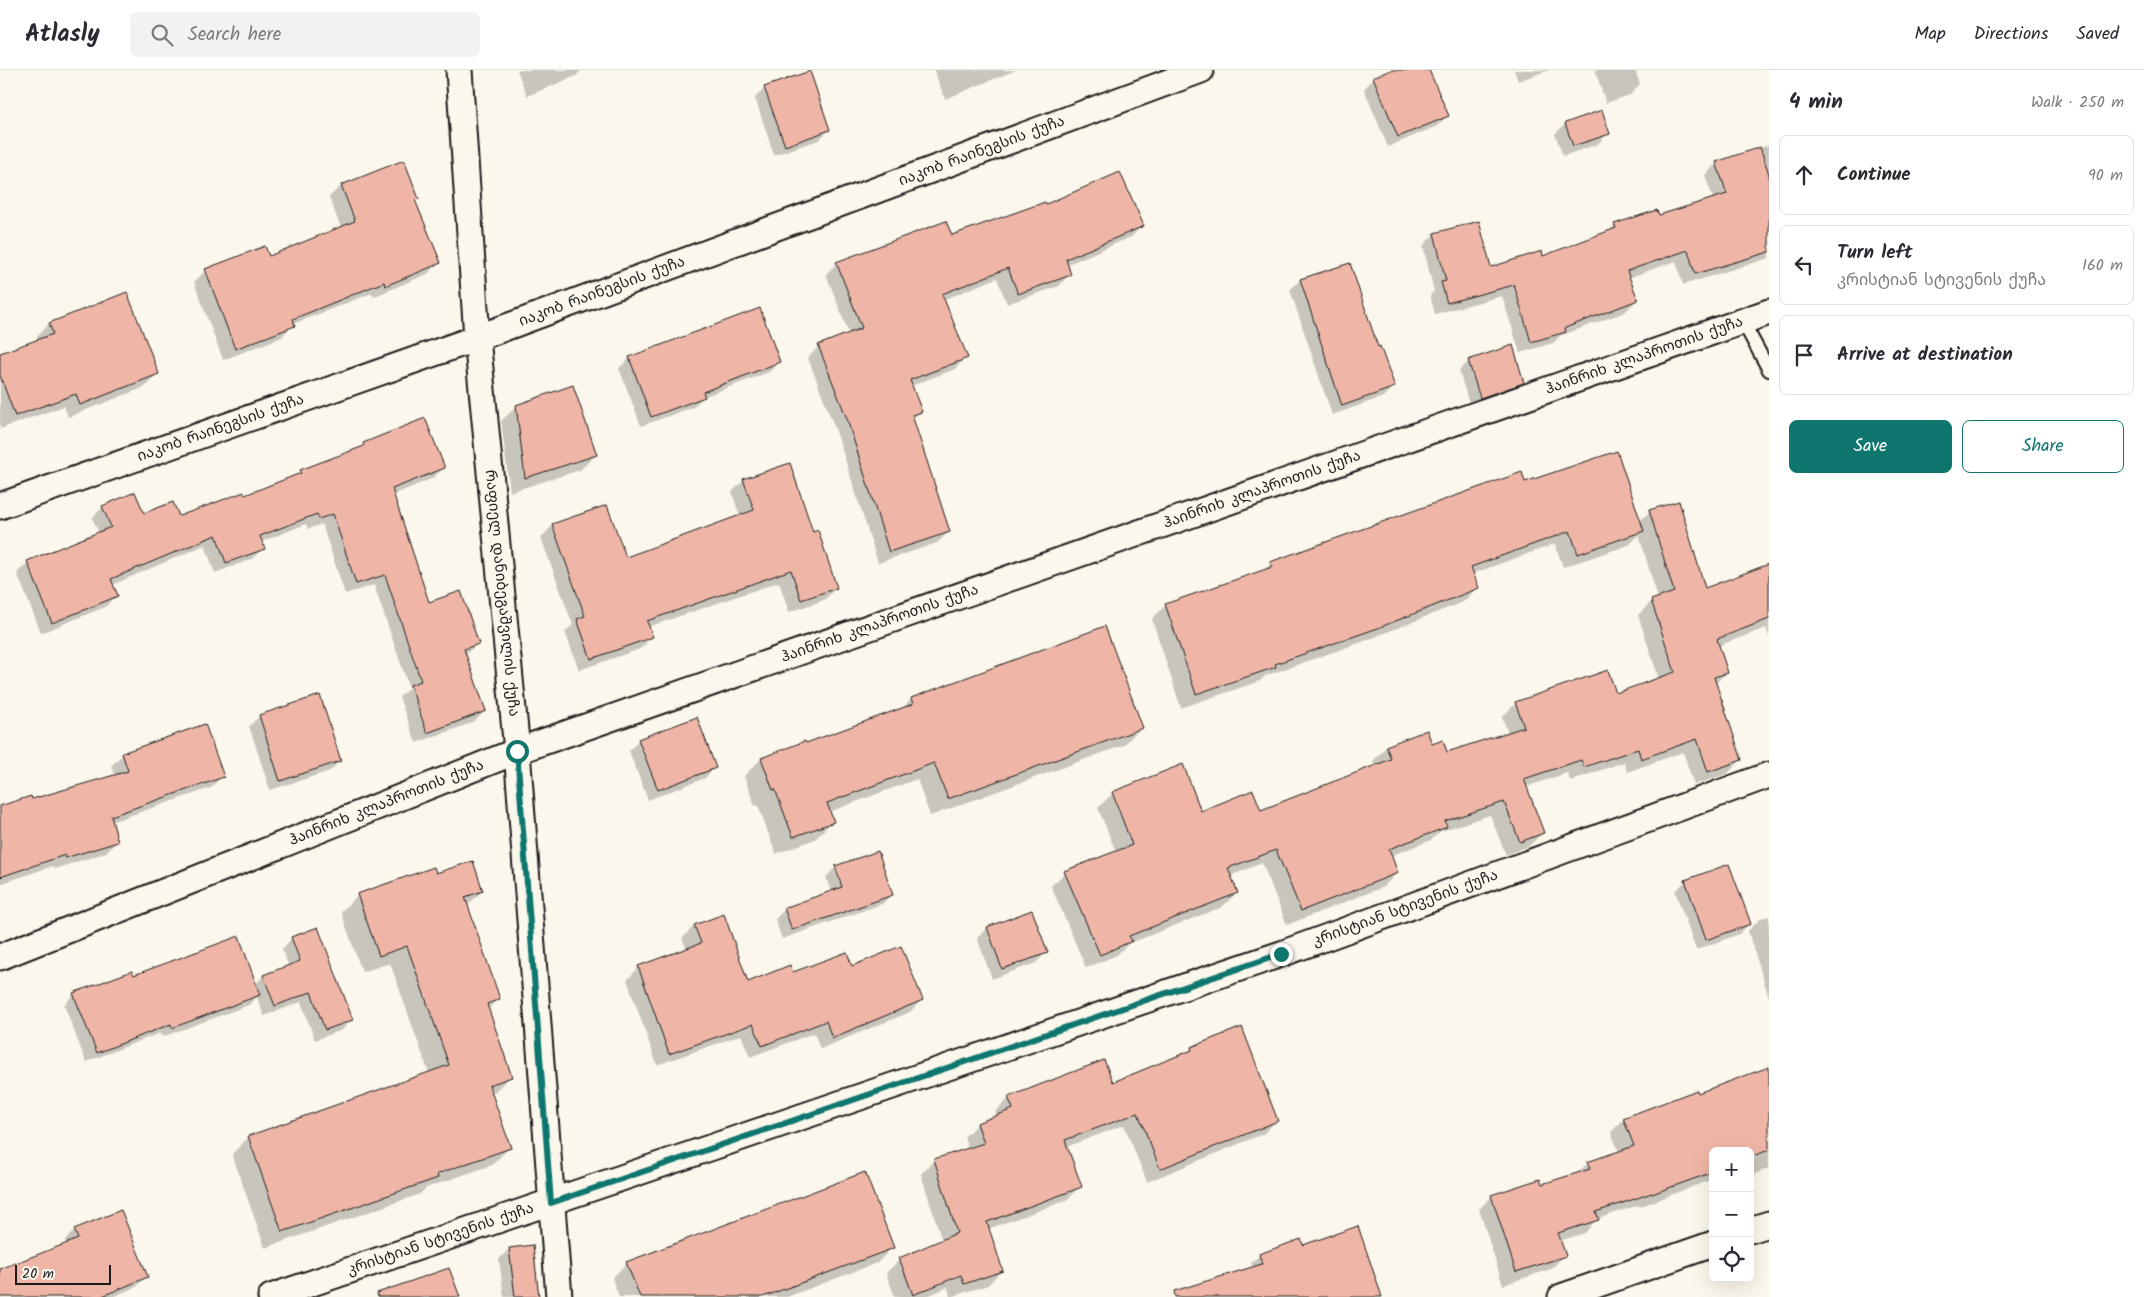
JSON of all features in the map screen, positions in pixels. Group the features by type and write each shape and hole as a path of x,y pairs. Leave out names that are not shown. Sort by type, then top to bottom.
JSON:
{"street":[{"name":"რაფიელ დანიბეგაშვილის ქუჩა","path":"459,70 478,338 517,751 551,1203 560,1297"},
{"name":"იაკობ რაინეგსის ქუჩა","path":"0,506 478,338 1201,70"},
{"name":"ჰაინრიხ კლაპროთის ქუჩა","path":"0,957 517,751 1769,312"},
{"name":"კრისტიან სტივენის ქუჩა","path":"271,1297 1281,954 1769,775"},
{"path":"1754,1229 1769,1224"},
{"path":"1561,1297 1709,1245"}],"lane":[{"path":"1743,322 1769,370"}],"building":[{"path":"1391,70 1429,70 1449,116 1398,137 1373,77"},
{"path":"810,71 830,130 785,146 764,87"},
{"path":"1602,110 1610,134 1573,146 1565,123"},
{"path":"1760,147 1769,174 1769,252 1695,274 1688,250 1627,271 1638,300 1565,328 1566,332 1531,342 1514,285 1447,303 1441,282 1446,281 1434,233 1479,221 1491,267 1542,251 1543,256 1616,228 1614,224 1657,210 1659,215 1727,194 1716,162"},
{"path":"404,160 419,199 415,200 441,263 385,286 384,282 293,319 295,326 235,349 205,269 265,246 269,256 355,221 341,185"},
{"path":"1120,172 1144,226 1066,259 1071,275 1018,294 1008,268 942,294 968,358 910,380 922,412 912,415 950,532 889,552 847,419 818,345 862,328 836,262 946,221 952,235 1045,202 1046,204"},
{"path":"1350,263 1378,347 1380,346 1395,387 1342,406 1300,279"},
{"path":"127,292 159,374 80,405 76,394 15,416 0,375 0,353 53,334 49,323"},
{"path":"760,308 780,362 703,392 705,397 651,417 629,357"},
{"path":"1513,345 1524,383 1480,398 1468,360"},
{"path":"573,385 597,455 525,478 516,405"},
{"path":"425,418 445,468 392,489 429,602 461,591 479,644 464,649 486,711 427,733 410,685 421,681 385,575 356,584 333,514 319,519 317,514 260,536 265,549 226,563 216,535 111,579 118,596 52,623 27,561 111,527 102,506 135,492 144,513 173,502 179,516 244,492 245,495 301,473 300,470 364,446 363,443"},
{"path":"1617,451 1644,531 1578,554 1570,531 1471,567 1479,588 1378,628 1275,664 1276,667 1196,694 1165,604 1272,567 1270,562 1522,472 1525,482"},
{"path":"790,463 813,532 818,530 837,588 801,600 791,570 647,621 653,637 591,659 577,619 585,616 552,524 607,505 626,557 754,510 743,479"},
{"path":"1679,501 1705,588 1769,564 1769,619 1717,639 1728,673 1714,677 1742,760 1708,772 1697,739 1641,759 1638,749 1584,767 1581,760 1524,779 1544,833 1520,842 1504,802 1445,821 1447,827 1389,849 1398,873 1301,911 1276,850 1228,868 1238,893 1129,936 1132,941 1100,955 1064,871 1132,845 1112,792 1183,764 1201,811 1253,790 1261,810 1391,759 1386,746 1427,730 1432,744 1443,740 1447,752 1524,727 1515,702 1608,670 1616,693 1675,672 1651,600 1674,592 1649,510"},
{"path":"1105,626 1143,728 948,799 934,763 827,803 834,822 793,837 761,758 913,704 911,698"},
{"path":"320,695 341,761 280,781 259,715"},
{"path":"697,717 716,768 658,790 638,739"},
{"path":"205,724 224,777 111,816 118,842 65,858 65,855 0,877 0,806 31,796 32,799 128,771 122,753"},
{"path":"878,851 893,895 792,930 784,908 842,887 835,866"},
{"path":"473,861 483,891 465,897 500,999 487,1004 512,1077 489,1085 511,1148 437,1174 438,1178 282,1232 248,1136 449,1065 407,946 379,956 357,894 434,867 436,873"},
{"path":"1729,864 1751,924 1706,940 1685,880"},
{"path":"1032,910 1048,953 1002,969 987,927"},
{"path":"724,914 748,982 790,965 793,972 847,952 852,966 901,946 923,1000 832,1038 826,1021 762,1046 753,1024 669,1054 638,966 701,943 694,925"},
{"path":"318,927 353,1020 325,1030 311,992 275,1006 263,975 300,961 291,937"},
{"path":"239,936 260,995 172,1028 171,1024 97,1053 73,993 132,971 134,975"},
{"path":"1242,1027 1278,1121 1160,1169 1138,1113 1065,1140 1082,1187 987,1222 1003,1271 964,1284 961,1275 913,1295 899,1258 957,1233 934,1159 984,1143 977,1123 1013,1109 1008,1097 1104,1060 1113,1082 1192,1050 1191,1047"},
{"path":"1769,1067 1769,1150 1754,1156 1754,1147 1709,1147 1709,1173 1596,1212 1599,1220 1558,1233 1566,1256 1516,1272 1491,1195 1540,1179 1542,1184 1590,1169 1587,1162 1634,1146 1623,1118 1697,1090 1698,1093"},
{"path":"865,1172 894,1248 763,1297 640,1297 626,1262"},
{"path":"121,1210 148,1277 100,1297 0,1297 0,1269 78,1239 74,1229"},
{"path":"1358,1226 1382,1297 1175,1297 1174,1291 1262,1264 1259,1254 1301,1239 1303,1245"},
{"path":"533,1245 539,1297 515,1297 509,1248"},
{"path":"449,1268 460,1297 378,1297 377,1293"}],"route":[{"path":"517,751 551,1203 1281,954"}]}
